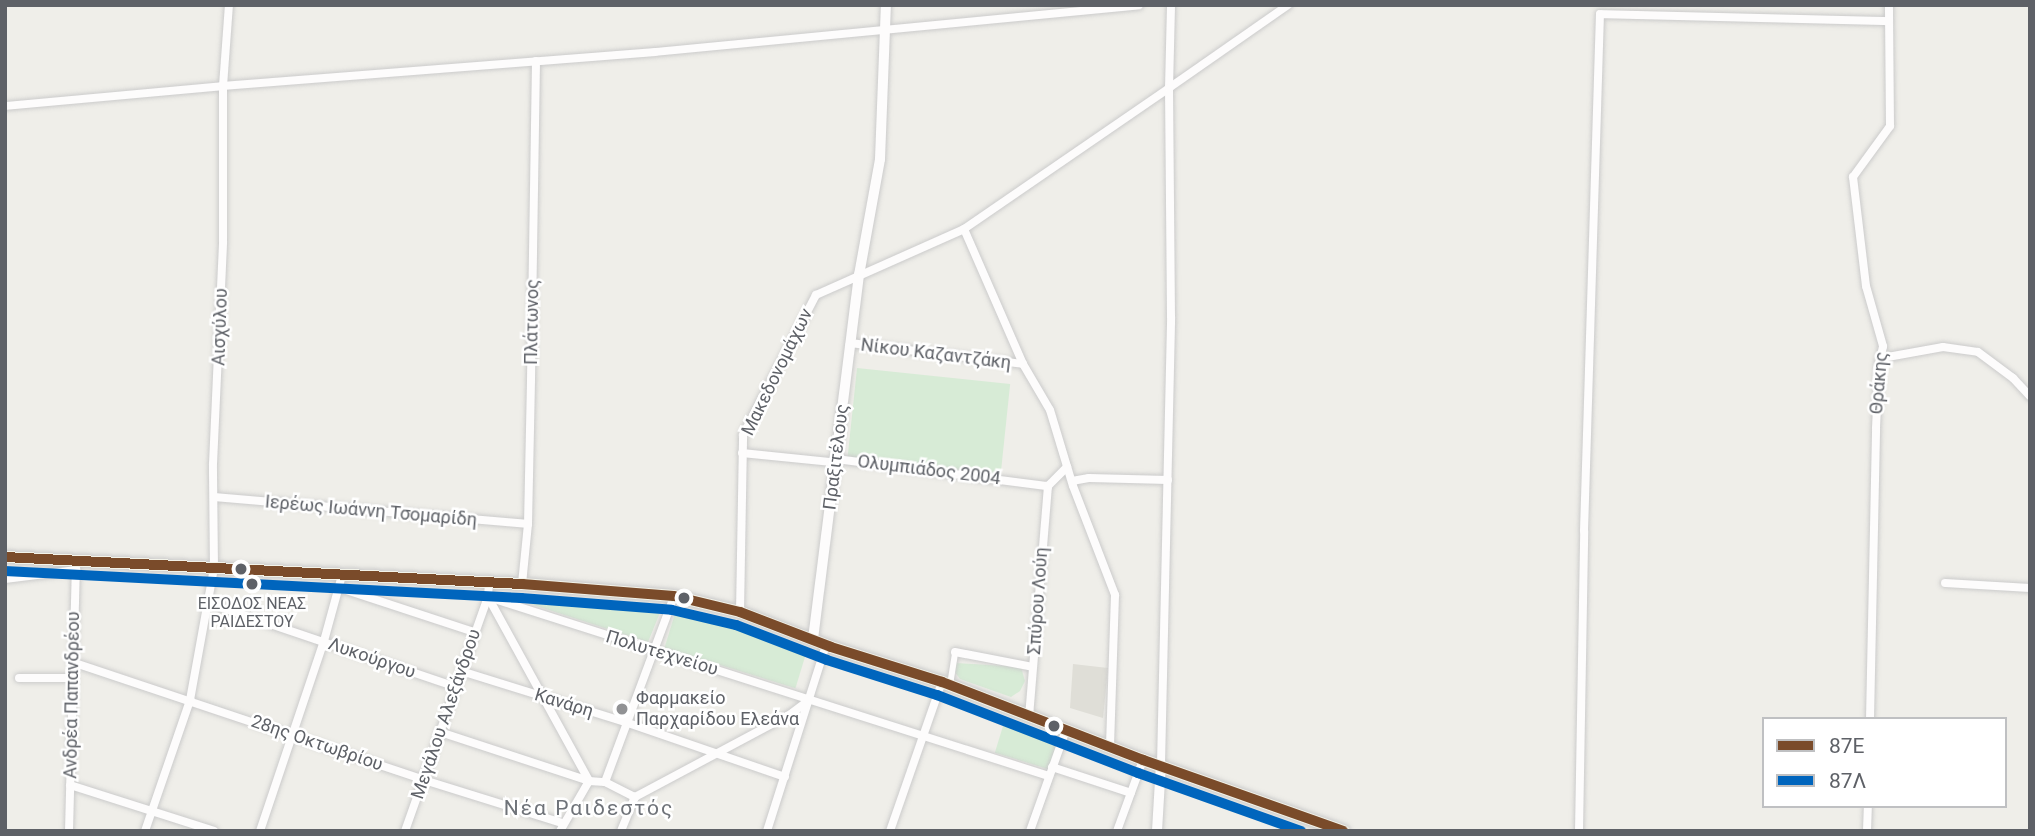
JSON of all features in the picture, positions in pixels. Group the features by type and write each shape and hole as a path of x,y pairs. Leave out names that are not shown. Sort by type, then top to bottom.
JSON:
{"main road":[{"path":"5,557 76,565 214,568 341,581 489,582 674,596 740,612 826,645 946,684 1143,760 1161,764 1344,831"}],"street":[{"name":"Αισχύλου","path":"145,831 190,700 214,568 213,464 223,241 223,86 229,5"},
{"name":"Πραξιτέλους","path":"813,639 859,275 883,133 886,5"},
{"path":"5,106 536,61 1139,5"},
{"path":"1156,831 1161,764 1168,480 1171,5"},
{"name":"Μακεδονομάχων","path":"740,612 743,435 816,295 964,229 1288,5"},
{"name":"Θράκης","path":"1870,717 1876,428 1882,341 1866,286 1853,177 1890,127 1889,5"},
{"path":"1579,831 1584,531 1600,10 1889,21"},
{"name":"Πλάτωνος","path":"522,584 528,524 536,61"},
{"path":"964,229 1023,364 1050,410 1067,467 1115,595 1110,746"},
{"name":"Νίκου Καζαντζάκη","path":"850,343 1023,364"},
{"path":"1882,358 1943,347 1978,352 2013,378 2030,396"},
{"name":"Ολυμπιάδος 2004","path":"742,453 830,462 836,459 1048,486"},
{"path":"1048,486 1067,467"},
{"path":"1072,481 1089,478 1168,480"},
{"name":"Σπύρου Λούη","path":"1029,717 1048,486"},
{"name":"Ιερέως Ιωάννη Τσομαρίδη","path":"215,497 528,524"},
{"path":"5,579 76,565"},
{"name":"Ανδρέα Παπανδρέου","path":"69,831 76,565"},
{"path":"260,831 324,641 341,581 474,632"},
{"path":"489,582 488,597 589,780"},
{"path":"1945,583 2030,588"},
{"path":"605,782 674,596"},
{"name":"Μεγάλου Αλεξάνδρου","path":"405,831 488,597"},
{"name":"Πολυτεχνείου","path":"488,597 923,737 1131,793"},
{"name":"Λυκούργου","path":"208,603 456,687"},
{"path":"767,831 826,645"},
{"path":"890,831 956,652 1033,667"},
{"name":"28ης Οκτωβρίου","path":"72,662 561,827"},
{"name":"Κανάρη","path":"461,671 628,723 785,777"},
{"path":"19,678 72,678"},
{"path":"621,831 635,797 792,713 808,701"},
{"path":"1030,831 1066,730"},
{"path":"440,732 589,780 605,782 635,797"},
{"path":"1117,831 1143,760"},
{"path":"561,827 589,780"},
{"path":"70,785 214,831"},
{"path":"1867,831 1868,808"}],"shaded area":[{"path":"1073,664 1108,668 1103,718 1070,708"}],"green space":[{"path":"857,368 1010,384 1001,475 847,459"},
{"path":"506,596 661,610 648,642"},
{"path":"677,607 808,647 795,688 664,648"},
{"path":"956,663 1021,667 1025,681 1020,691 1011,697 960,679 955,672"},
{"path":"1003,726 1058,743 1049,769 995,753"}],"transit line":[{"name":"87Ε","path":"5,557 522,584 674,596 740,612 831,647 942,682 1143,760 1343,831"},
{"name":"87Λ","path":"5,571 521,598 672,610 736,625 827,660 937,695 1138,773 1301,831"}],"place":[{"name":"ΕΙΣΟΔΟΣ ΝΕΑΣ ΡΑΙΔΕΣΤΟΥ","path":"252,584"},
{"name":"Φαρμακείο Παρχαρίδου Ελεάνα","path":"622,709"}],"district":[{"name":"Νέα Ραιδεστός","path":"589,808"}]}
